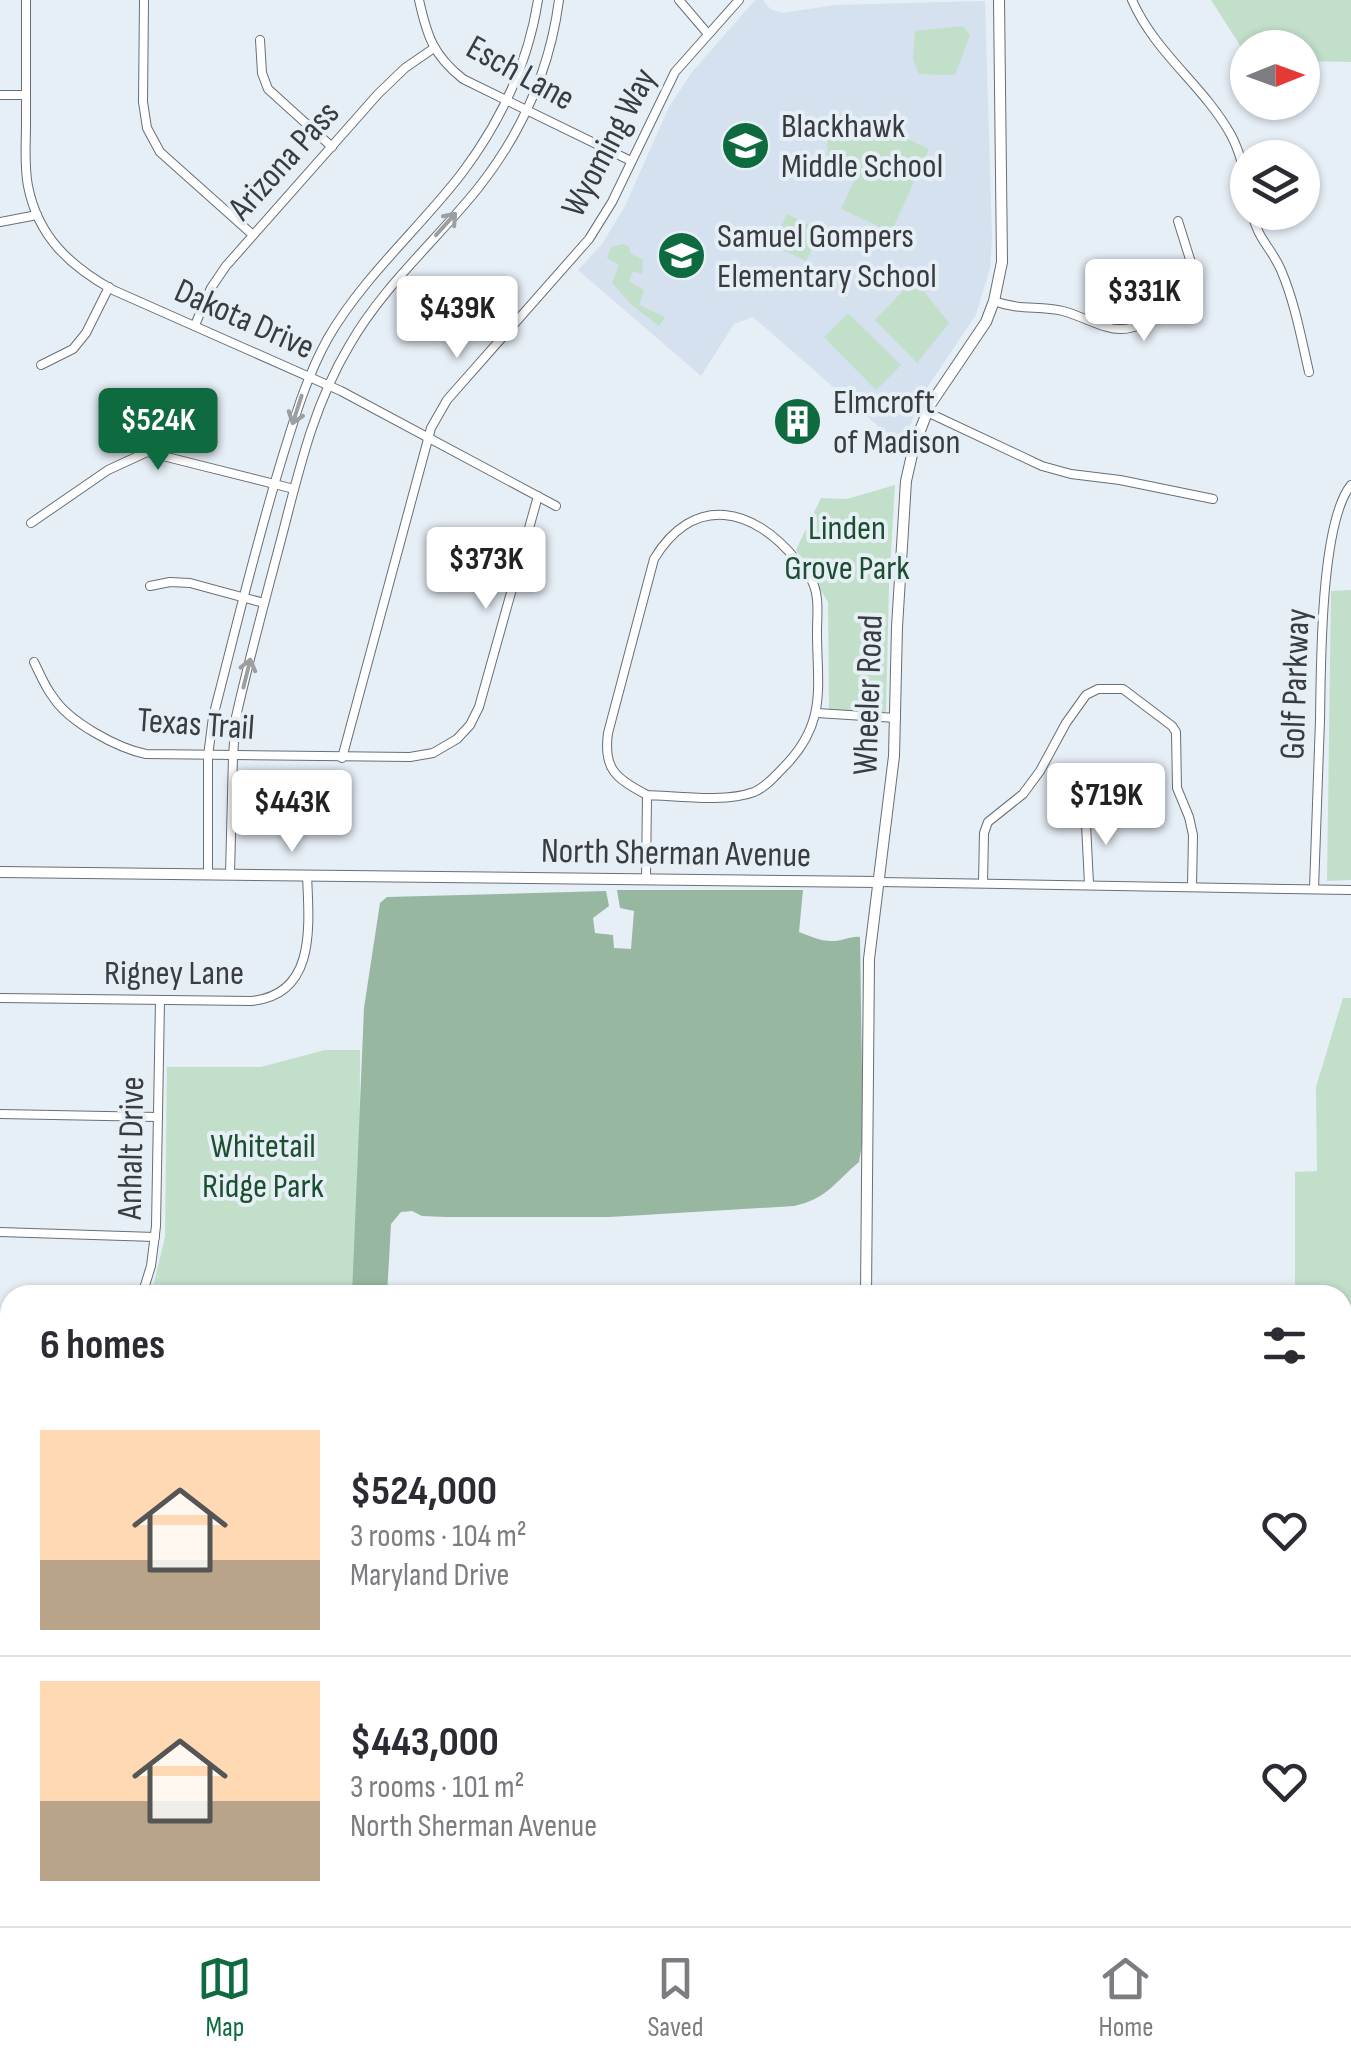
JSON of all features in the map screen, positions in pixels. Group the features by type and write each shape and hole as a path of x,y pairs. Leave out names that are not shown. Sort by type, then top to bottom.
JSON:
{"street":[{"path":"0,222 37,214 27,183 26,0"},
{"path":"144,0 143,102 148,128 160,152 253,236"},
{"name":"Esch Lane","path":"419,0 434,48 446,65 464,79 631,161"},
{"path":"208,874 208,756 213,716 274,484 309,377 347,310 480,148 524,59 538,0"},
{"path":"230,874 236,717 294,490 327,385 379,300 477,190 528,110 542,76 558,0"},
{"path":"679,0 708,34"},
{"name":"Wyoming Way","path":"342,758 431,428 447,400 588,239 612,202 675,72 739,0"},
{"name":"Wheeler Road","path":"866,1285 869,958 894,756 904,494 914,446 927,412 978,336 994,301 1002,262 999,0"},
{"path":"1132,0 1147,29 1225,125 1233,140"},
{"path":"260,40 262,72 268,89 332,146"},
{"name":"Arizona Pass","path":"195,325 210,288 253,236 378,94 434,48"},
{"path":"0,94 26,95"},
{"name":"Dakota Drive","path":"37,214 56,246 88,276 327,385 556,506"},
{"path":"994,301 1012,308 1064,312 1118,330 1136,327 1193,283 1194,272 1178,221"},
{"path":"1257,230 1280,266 1296,309 1309,372"},
{"path":"41,365 73,350 86,333 108,287"},
{"path":"927,412 1042,466 1212,499"},
{"path":"31,523 108,470 147,452 294,490"},
{"name":"Golf Parkway","path":"1314,889 1324,596 1337,514 1351,486"},
{"name":"Texas Trail","path":"34,662 54,700 72,716 112,743 146,754 342,758 433,753 464,733 480,708 538,496"},
{"path":"702,516 739,516 760,525 790,552 812,580 817,601 816,713 793,758 765,786 725,797 646,795 623,782 609,766 606,750 654,559 680,530 702,516"},
{"path":"150,586 177,582 264,603"},
{"path":"983,882 986,827 992,818 1023,794 1086,696 1098,689 1123,688 1172,726 1177,735 1178,788 1192,827 1192,886"},
{"path":"816,713 896,718"},
{"path":"646,795 646,880"},
{"path":"1089,807 1089,884"},
{"name":"North Sherman Avenue","path":"0,872 983,882 1351,890"},
{"name":"Rigney Lane","path":"0,998 270,999 284,990 305,959 307,875"},
{"name":"Anhalt Drive","path":"145,1285 156,1237 160,1000"},
{"path":"0,1114 158,1117"},
{"path":"0,1232 156,1237"}],"shaded area":[{"path":"755,0 763,0 770,9 782,13 835,5 985,1 990,268 976,315 922,395 902,447 753,317 734,324 701,376 578,270 602,244 625,206 669,107 692,72"}],"green space":[{"path":"1211,0 1351,0 1351,62 1320,61 1320,30 1230,30"},
{"path":"963,26 970,35 955,75 919,74 913,59 915,31"},
{"path":"874,119 875,135 880,126 929,149 891,232 841,209 858,172 828,172 827,120"},
{"path":"787,214 821,231 806,261 772,245"},
{"path":"623,244 643,260 642,274 633,271 629,281 644,290 639,305 665,317 659,326 612,283 619,265 607,258 611,247"},
{"path":"914,279 949,323 917,363 875,320"},
{"path":"848,313 901,365 876,390 824,337"},
{"name":"Linden Grove Park","path":"895,485 886,712 829,710 828,602 796,550 821,498 847,499"},
{"path":"1351,590 1351,880 1327,881 1331,591"},
{"path":"617,890 803,890 799,932 830,941 860,937 863,1139 859,1162 823,1194 794,1206 610,1217 446,1217 401,1212 391,1224 388,1285 352,1285 364,1008 380,903 387,897 606,891 609,906 593,918 595,933 613,935 614,948 631,949 634,911 620,908"},
{"path":"1343,998 1351,998 1351,1285 1295,1285 1295,1172 1317,1171 1316,1087"},
{"name":"Whitetail Ridge Park","path":"325,1050 360,1050 359,1285 153,1285 165,1237 167,1067 261,1067"}],"place":[{"name":"Blackhawk Middle School","path":"746,145"},
{"name":"Samuel Gompers Elementary School","path":"682,255"},
{"name":"Elmcroft of Madison","path":"798,421"}]}
